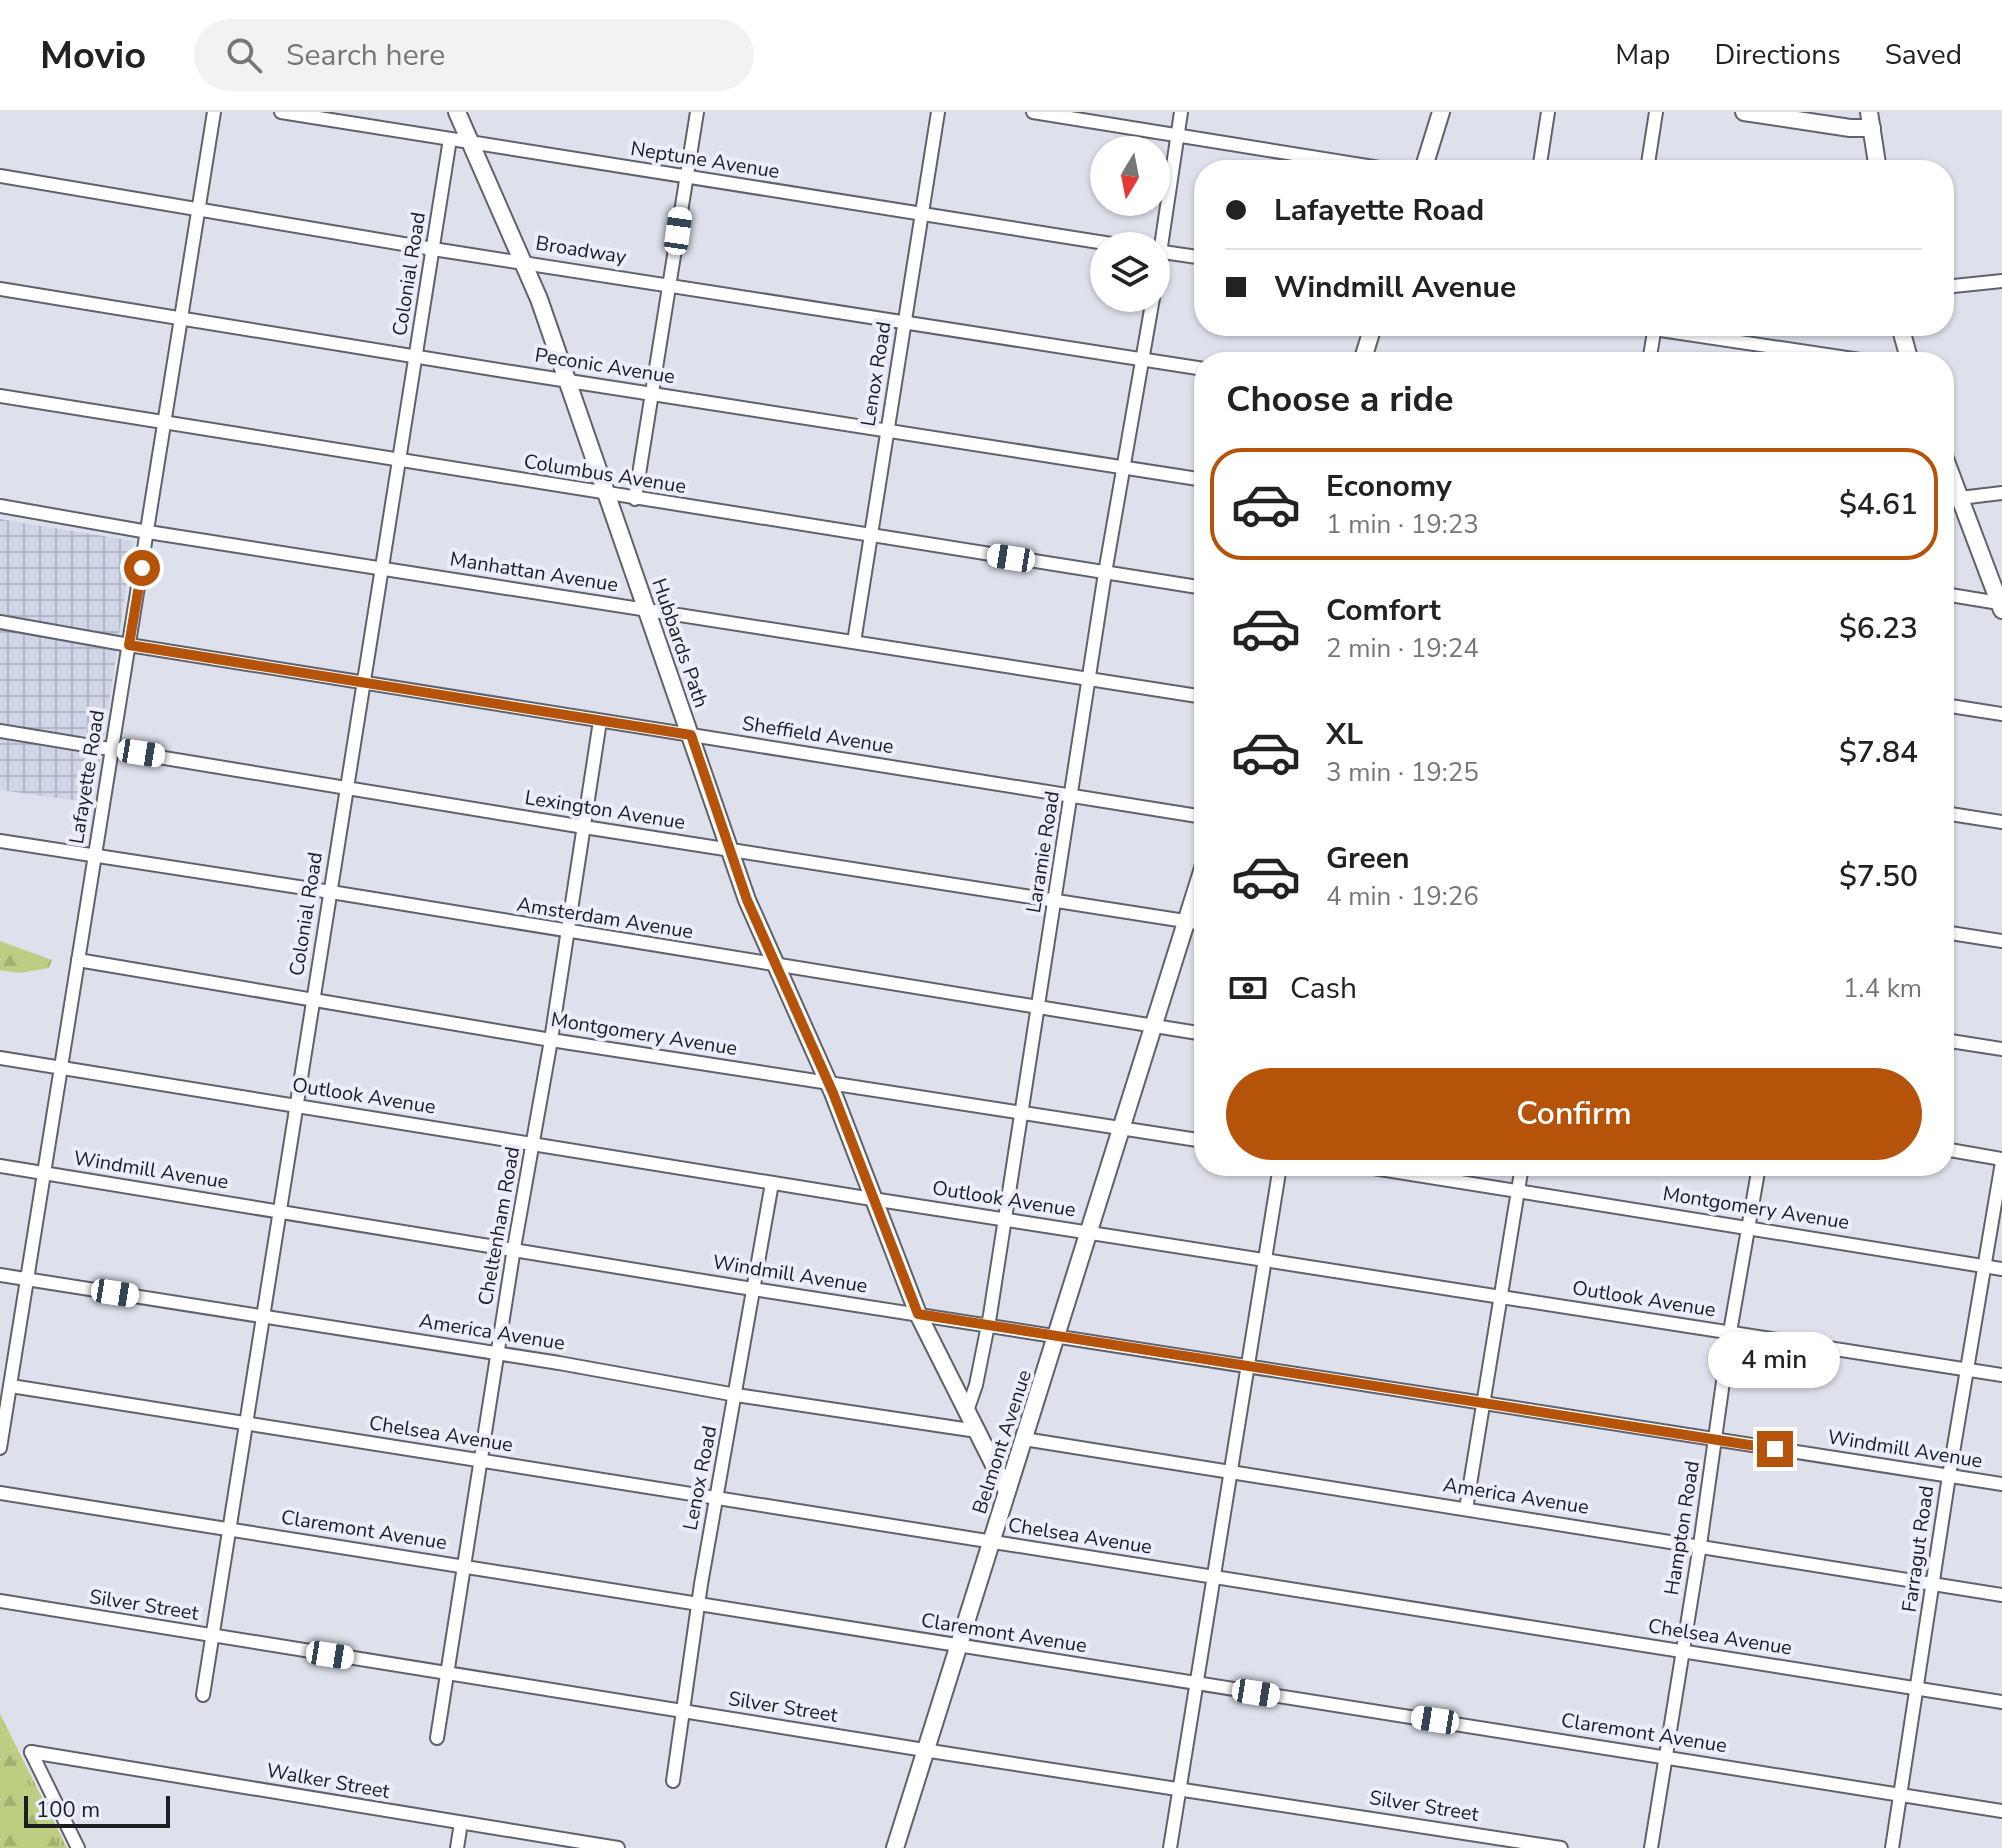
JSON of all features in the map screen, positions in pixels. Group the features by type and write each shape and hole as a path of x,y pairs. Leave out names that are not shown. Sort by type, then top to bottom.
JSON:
{"street":[{"name":"Lafayette Road","path":"0,1448 214,112"},
{"name":"Neptune Avenue","path":"281,112 1090,241"},
{"name":"Hubbards Path","path":"457,112 524,262 751,910 828,1082 918,1314 1007,1491"},
{"path":"635,499 697,112"},
{"name":"Lenox Road","path":"854,642 938,112"},
{"path":"1033,112 1329,160"},
{"path":"1161,232 1181,112"},
{"path":"1426,160 1441,112"},
{"path":"1541,160 1548,112"},
{"path":"1649,160 1656,112"},
{"path":"1744,112 1850,128 1870,120 1876,160"},
{"name":"Colonial Road","path":"203,1695 450,139"},
{"name":"Broadway","path":"0,176 433,249 1194,368"},
{"path":"1170,253 1194,256"},
{"path":"1954,286 2002,281"},
{"name":"Peconic Avenue","path":"0,289 1194,479"},
{"name":"Laramie Road","path":"967,1411 976,1385 988,1325 1105,573 1151,312"},
{"path":"1706,336 1809,352"},
{"name":"Columbus Avenue","path":"0,396 605,495 1194,586"},
{"path":"1954,488 2002,493"},
{"path":"1954,490 2001,607"},
{"name":"Manhattan Avenue","path":"0,506 148,532 1194,696"},
{"path":"1954,596 2001,607"},
{"name":"Sheffield Avenue","path":"0,622 1194,815"},
{"path":"1954,707 2002,714"},
{"name":"Cheltenham Road","path":"437,1738 514,1248 535,1144 600,721"},
{"name":"Lexington Avenue","path":"0,731 1194,922"},
{"path":"1954,815 2002,822"},
{"name":"Amsterdam Avenue","path":"0,841 1194,1032"},
{"name":"Belmont Avenue","path":"895,1848 1194,896"},
{"path":"1954,934 2002,941"},
{"name":"Montgomery Avenue","path":"78,960 551,1040 1194,1139"},
{"path":"1954,1042 2002,1049"},
{"name":"Outlook Avenue","path":"0,1058 873,1199 2002,1375"},
{"path":"1954,1151 2002,1160"},
{"name":"Farragut Road","path":"1892,1848 1949,1476 2002,1160"},
{"name":"Windmill Avenue","path":"0,1166 753,1289 2002,1484"},
{"path":"1170,1848 1278,1176"},
{"name":"Montgomery Avenue","path":"1424,1176 2002,1269"},
{"path":"1466,1509 1520,1176"},
{"name":"Hampton Road","path":"1651,1848 1700,1545 1730,1332 1757,1176"},
{"name":"Lenox Road","path":"673,1781 716,1498 772,1183"},
{"name":"America Avenue","path":"0,1275 736,1395 977,1431"},
{"name":"Chelsea Avenue","path":"11,1386 2002,1702"},
{"name":"America Avenue","path":"1024,1439 2002,1595"},
{"name":"Claremont Avenue","path":"0,1493 2002,1811"},
{"name":"Silver Street","path":"0,1601 926,1751 1561,1848"},
{"name":"Walker Street","path":"78,1848 31,1752 618,1848"},
{"path":"457,1848 461,1823"}],"shaded area":[{"path":"0,519 133,541 94,803 0,790"}],"green space":[{"path":"0,941 52,960 49,968 20,973 0,970"},
{"path":"0,1714 67,1848 0,1848"},
{"path":"0,1733 59,1848 0,1848"}],"route":[{"path":"142,568 129,645 691,735 747,900 833,1093 918,1314 1775,1449"}]}
